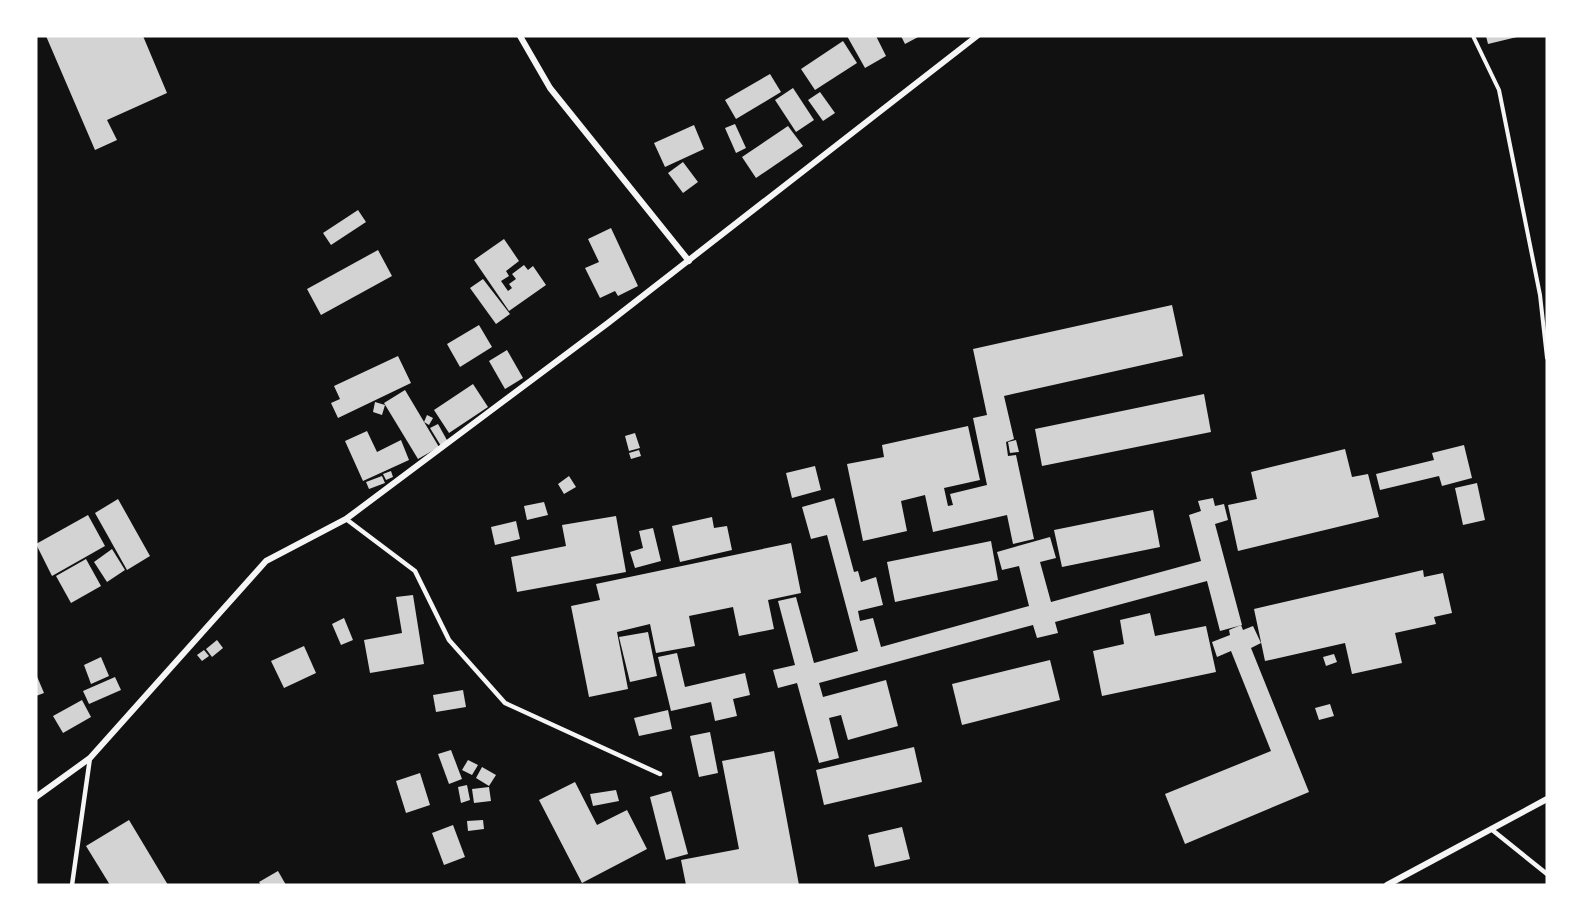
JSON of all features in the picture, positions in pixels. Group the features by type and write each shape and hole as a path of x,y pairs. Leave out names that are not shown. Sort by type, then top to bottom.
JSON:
{"street":[{"path":"520,36 550,88 689,261"},
{"path":"36,797 90,758 266,561 346,519 689,261 977,36"},
{"path":"1387,885 1547,799"}],"lane":[{"path":"346,519 415,571 450,640 505,703 660,774"},
{"path":"72,885 90,758"},
{"path":"1491,829 1547,874"}],"path":[{"path":"1473,36 1499,90 1540,295 1547,358"}],"building":[{"path":"46,36 143,36 167,93 107,120 117,140 95,150"},
{"path":"847,36 876,36 886,56 865,68"},
{"path":"901,36 920,36 905,44"},
{"path":"1486,36 1517,36 1517,37 1488,44"},
{"path":"843,41 857,63 815,90 801,69"},
{"path":"770,74 781,92 736,119 725,100"},
{"path":"793,88 814,120 796,132 775,100"},
{"path":"820,92 835,113 823,121 808,100"},
{"path":"735,124 746,148 736,153 725,128"},
{"path":"694,125 704,149 665,167 654,143"},
{"path":"788,126 803,146 756,178 742,157"},
{"path":"683,162 698,182 683,193 668,173"},
{"path":"358,210 366,222 331,245 323,233"},
{"path":"611,228 638,286 618,296 615,291 600,298 585,268 599,262 588,239"},
{"path":"504,239 519,261 506,271 509,276 501,281 508,291 512,288 509,284 516,279 512,274 524,265 528,270 533,266 546,285 509,311 474,260"},
{"path":"378,250 392,276 321,315 307,289"},
{"path":"483,279 510,314 496,324 470,288"},
{"path":"1172,305 1183,356 1004,396 1014,439 1006,442 1008,456 1016,455 1034,539 1013,544 1007,515 933,532 925,495 901,501 907,531 863,541 847,464 884,457 882,445 968,426 980,480 944,488 948,506 953,505 950,494 987,485 973,418 987,415 973,349"},
{"path":"479,325 492,347 460,367 447,344"},
{"path":"507,350 523,378 505,389 489,361"},
{"path":"398,356 411,383 338,418 331,403 340,399 334,386"},
{"path":"473,384 488,407 449,433 434,410"},
{"path":"405,390 439,447 418,459 384,403"},
{"path":"1204,394 1211,432 1042,466 1035,429"},
{"path":"375,402 385,405 382,415 373,412"},
{"path":"427,415 433,418 429,425 424,422"},
{"path":"438,424 448,442 441,446 430,428"},
{"path":"367,431 377,452 401,440 409,460 363,481 345,441"},
{"path":"635,433 640,448 629,451 625,436"},
{"path":"1016,440 1019,452 1010,453 1008,442"},
{"path":"1464,445 1472,478 1442,486 1439,476 1380,490 1376,474 1434,460 1432,453"},
{"path":"1345,449 1352,477 1368,474 1379,517 1238,551 1228,505 1257,499 1251,472"},
{"path":"639,450 641,456 631,459 629,453"},
{"path":"815,466 821,490 792,498 786,473"},
{"path":"391,471 393,477 386,480 383,474"},
{"path":"382,476 385,483 369,489 366,482"},
{"path":"569,476 576,487 564,494 558,484"},
{"path":"1477,483 1485,520 1463,525 1455,488"},
{"path":"834,498 854,572 858,571 861,582 876,577 883,605 858,611 860,621 873,618 881,647 1029,606 1019,566 1002,570 997,552 1050,537 1056,558 1040,562 1051,602 1201,561 1189,515 1201,511 1198,501 1213,498 1215,506 1224,504 1228,520 1215,524 1242,625 1220,631 1207,581 1055,622 1058,633 1037,638 1033,625 819,683 823,697 886,680 898,726 848,740 841,715 829,718 839,758 819,763 797,683 778,688 773,670 795,665 778,601 796,597 814,663 858,651 827,535 811,539 802,507"},
{"path":"118,499 150,556 127,570 95,513"},
{"path":"544,502 548,515 527,520 524,506"},
{"path":"1153,510 1160,547 1062,567 1054,530"},
{"path":"88,515 105,546 52,576 36,544"},
{"path":"616,516 626,572 517,592 511,557 566,546 562,525"},
{"path":"712,517 714,528 727,526 732,550 680,562 672,526"},
{"path":"516,521 520,539 495,545 491,527"},
{"path":"653,528 661,561 635,568 630,552 643,548 639,531"},
{"path":"991,541 998,580 895,602 887,562"},
{"path":"791,543 801,593 768,600 774,629 739,636 733,607 689,616 695,646 656,653 650,624 617,632 628,689 589,697 571,606 600,600 596,584"},
{"path":"112,549 125,570 107,582 94,562"},
{"path":"86,559 101,586 71,603 56,576"},
{"path":"1423,570 1424,577 1443,573 1452,613 1434,617 1436,624 1395,633 1402,663 1352,674 1345,643 1265,661 1254,609"},
{"path":"413,595 424,664 370,673 364,640 402,633 396,597"},
{"path":"1150,613 1155,636 1206,626 1216,672 1102,696 1093,651 1124,644 1120,620"},
{"path":"344,618 353,640 341,645 332,624"},
{"path":"1241,625 1243,630 1253,626 1261,643 1251,648 1309,792 1185,844 1165,794 1271,751 1231,651 1217,657 1212,642 1230,635 1229,630"},
{"path":"648,632 657,676 630,682 619,637"},
{"path":"217,640 223,648 212,657 206,649"},
{"path":"304,646 316,673 284,688 271,661"},
{"path":"204,650 209,656 202,661 197,655"},
{"path":"677,653 685,687 745,673 750,695 733,699 737,716 715,721 711,702 671,711 658,657"},
{"path":"1334,654 1337,662 1326,666 1323,657"},
{"path":"101,657 109,676 91,684 84,665"},
{"path":"1050,660 1060,700 962,725 952,684"},
{"path":"36,674 44,693 36,696"},
{"path":"115,677 121,690 89,704 83,691"},
{"path":"463,690 466,707 436,712 433,695"},
{"path":"82,700 91,717 63,733 53,716"},
{"path":"1330,704 1334,716 1319,720 1315,708"},
{"path":"668,710 672,729 639,736 634,718"},
{"path":"710,732 718,773 699,777 690,736"},
{"path":"914,747 922,782 824,805 816,770"},
{"path":"451,750 462,779 449,784 438,754"},
{"path":"774,751 799,885 686,885 681,860 739,849 722,761"},
{"path":"468,760 478,765 472,775 462,770"},
{"path":"482,767 496,775 489,786 476,778"},
{"path":"420,773 430,805 406,813 396,781"},
{"path":"575,782 597,825 627,810 647,849 582,883 539,800"},
{"path":"467,785 470,800 461,803 458,787"},
{"path":"489,787 491,801 474,803 472,789"},
{"path":"616,790 619,801 593,806 590,794"},
{"path":"671,791 688,854 666,860 650,797"},
{"path":"129,820 168,885 110,885 86,846"},
{"path":"483,820 484,829 468,831 467,821"},
{"path":"453,825 465,857 444,865 432,833"},
{"path":"902,827 910,859 875,867 868,835"},
{"path":"278,871 286,885 261,885 259,882"}]}
